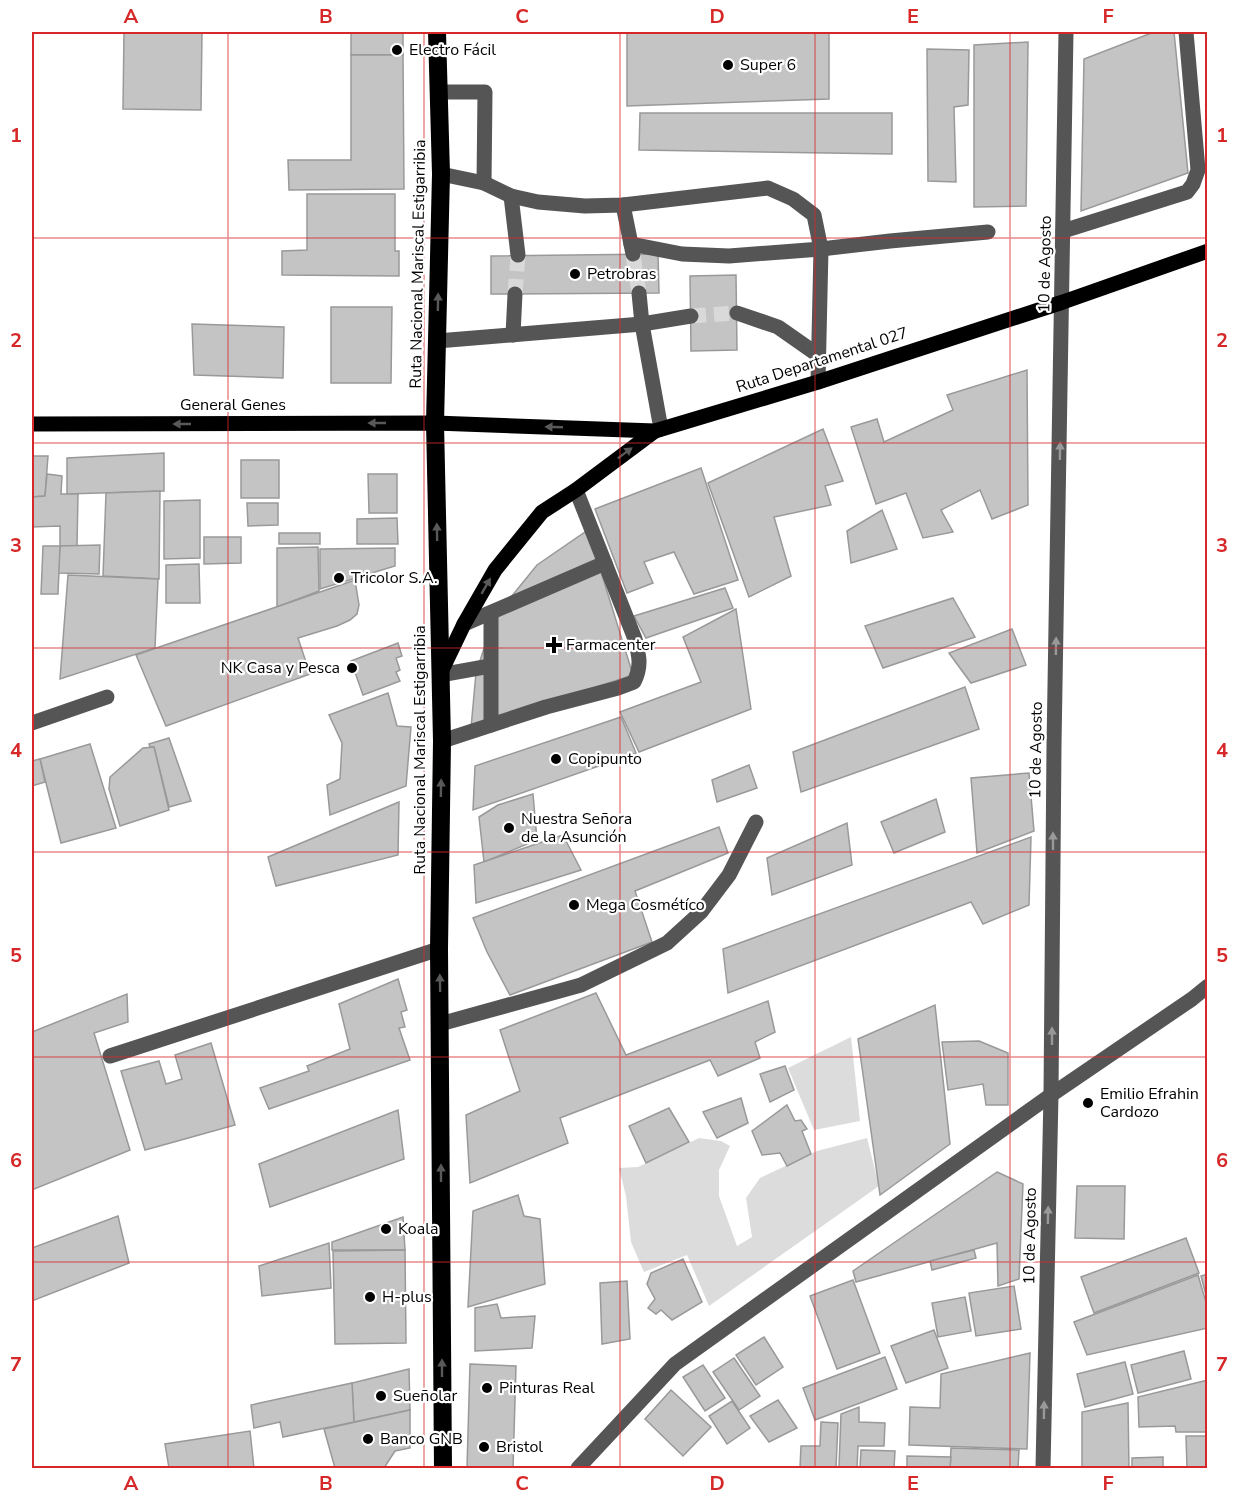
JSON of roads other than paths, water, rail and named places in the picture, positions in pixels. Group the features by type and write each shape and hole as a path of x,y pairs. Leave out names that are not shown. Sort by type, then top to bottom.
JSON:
{"highway":[{"name":"Ruta Nacional Mariscal Estigarribia","path":"437,32 441,174 435,423 442,741 439,949 443,1468"}],"main road":[{"name":"Ruta Departamental 027","path":"435,423 658,430 818,382 1063,302 1208,251"},
{"name":"General Genes","path":"32,424 435,423"},
{"path":"440,675 464,624 495,570 542,512 658,430"}],"street":[{"name":"10 de Agosto","path":"1043,1468 1051,1095 1054,734 1066,32"},
{"path":"1064,231 1187,192 1193,184 1198,170 1186,32"},
{"path":"438,92 485,92 484,183"},
{"path":"441,174 484,183 511,196 538,202 585,206 623,205 768,188 793,199 814,215 821,249 818,382"},
{"path":"511,196 518,255"},
{"path":"623,205 632,249 682,254 729,256 988,232"},
{"path":"639,293 658,430"},
{"path":"513,335 515,294"},
{"path":"736,313 778,327 818,355"},
{"path":"437,341 642,324 691,316"},
{"path":"442,741 634,682 639,671 640,660 635,639 576,490"},
{"path":"464,624 605,563"},
{"path":"490,613 491,725"},
{"path":"440,675 490,666"},
{"path":"32,723 107,697"},
{"path":"440,1024 581,985 667,943 701,912 729,874 756,822"},
{"path":"110,1056 439,949"},
{"path":"578,1468 675,1364 1051,1095 1208,986"}],"tunnel":[{"path":"633,254 639,293"},
{"path":"515,294 518,255"},
{"path":"691,316 737,313"}],"place":[{"name":"Electro Fácil","path":"397,50"},
{"name":"Super 6","path":"728,65"},
{"name":"Petrobras","path":"575,274"},
{"name":"Tricolor S.A.","path":"339,578"},
{"name":"Farmacenter","path":"554,645"},
{"name":"NK Casa y Pesca","path":"352,668"},
{"name":"Copipunto","path":"556,759"},
{"name":"Nuestra Señora de la Asunción","path":"509,828"},
{"name":"Mega Cosmétíco","path":"574,905"},
{"name":"Emilio Efrahin Cardozo","path":"1088,1103"},
{"name":"Koala","path":"386,1229"},
{"name":"H-plus","path":"370,1297"},
{"name":"Pinturas Real","path":"487,1388"},
{"name":"Sueñolar","path":"381,1396"},
{"name":"Banco GNB","path":"368,1439"},
{"name":"Bristol","path":"484,1447"}]}
